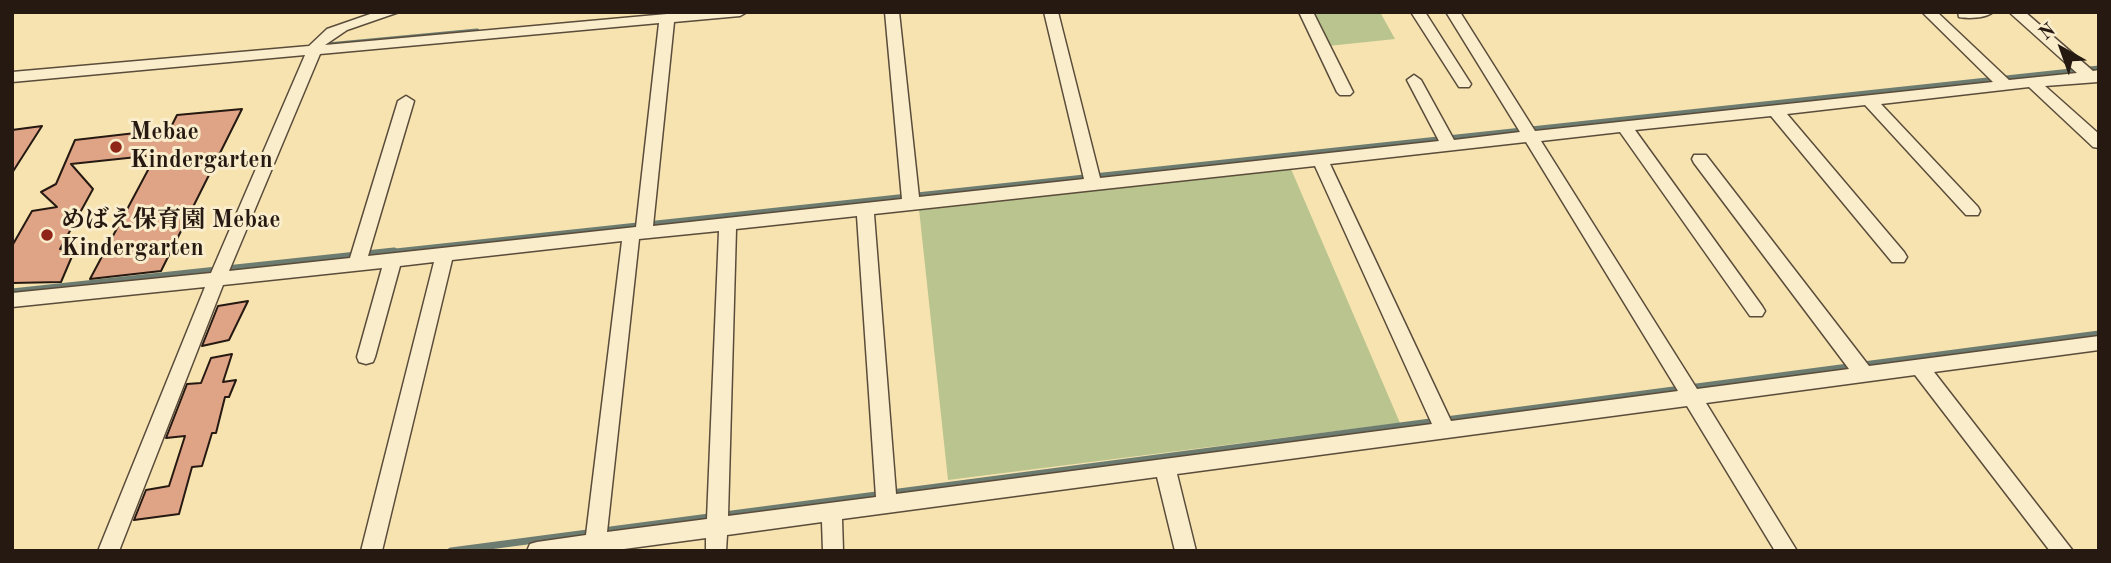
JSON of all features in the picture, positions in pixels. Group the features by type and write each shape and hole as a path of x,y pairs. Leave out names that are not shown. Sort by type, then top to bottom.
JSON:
{"street":[{"path":"108,551 220,272 315,47 324,36 392,12"},
{"path":"12,77 315,47 740,12"},
{"path":"892,12 910,198"},
{"path":"1051,12 1092,178"},
{"path":"1306,12 1345,92"},
{"path":"1418,12 1464,84"},
{"path":"1453,12 1787,551"},
{"path":"1929,12 2002,81"},
{"path":"1964,14 1986,12"},
{"path":"2016,12 2090,75"},
{"path":"596,536 641,228 667,19"},
{"path":"12,299 359,257 393,259 445,254 641,228 865,208 910,198 1092,178 1321,160 1446,140 1526,131 1624,126 2002,81 2033,83 2090,75"},
{"path":"1414,79 1446,140"},
{"path":"2033,83 2099,144"},
{"path":"1868,99 1972,211"},
{"path":"359,257 406,101"},
{"path":"1775,110 1898,257"},
{"path":"1624,126 1756,311"},
{"path":"1700,159 1860,369"},
{"path":"1321,160 1443,424"},
{"path":"865,208 887,498"},
{"path":"716,551 728,222"},
{"path":"371,551 445,254"},
{"path":"366,357 393,259"},
{"path":"537,551 596,536 717,520 832,512 887,498 1165,467 1443,424 1860,369 1919,367 2096,347"},
{"path":"1919,367 2063,551"},
{"path":"1165,467 1186,551"},
{"path":"832,512 833,551"}],"green space":[{"path":"1311,12 1380,12 1395,39 1328,46"},
{"path":"1291,169 1400,423 948,480 919,209"}],"building":[{"path":"242,109 161,271 90,279 156,155 71,164 93,189 60,249 76,247 61,282 12,283 12,246 32,211 57,207 41,192 56,184 75,140 170,129 177,115"},
{"path":"42,126 12,173 12,130"},
{"path":"248,301 229,340 202,346 218,306"},
{"path":"232,354 223,382 236,380 229,397 225,397 216,433 212,433 202,466 192,467 179,514 134,520 146,490 169,486 185,436 166,438 187,384 201,383 211,358"}],"waterway":[{"path":"317,46 477,31"},
{"path":"377,253 2099,68"},
{"path":"12,292 394,251"},
{"path":"451,551 2099,334"}],"place":[{"name":"Mebae Kindergarten","path":"116,147"},
{"name":"めばえ保育園 Mebae Kindergarten","path":"47,235"}]}
